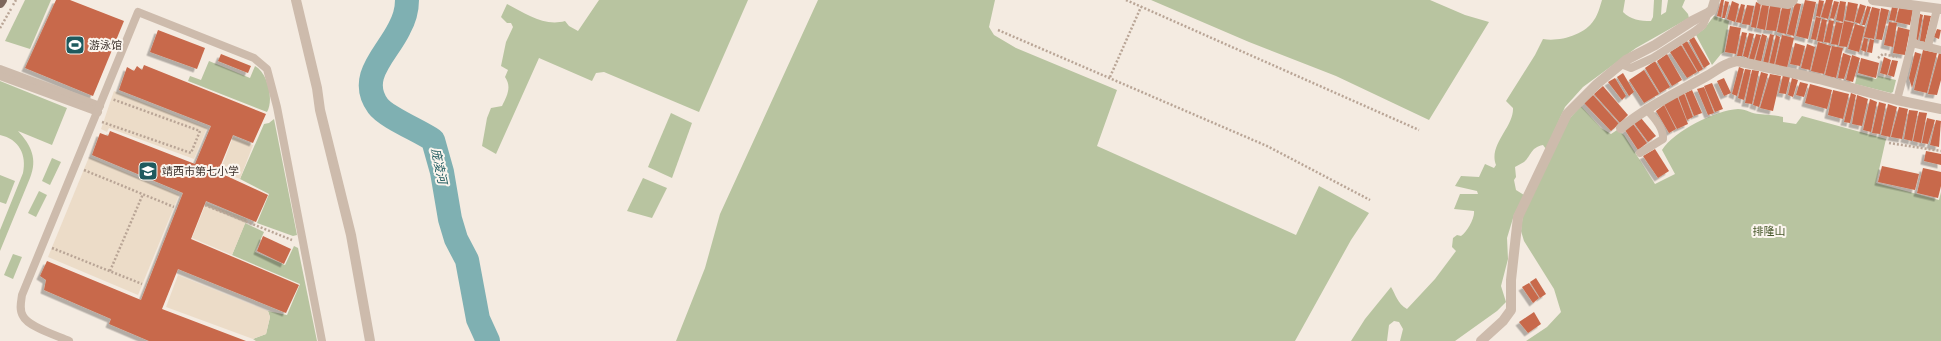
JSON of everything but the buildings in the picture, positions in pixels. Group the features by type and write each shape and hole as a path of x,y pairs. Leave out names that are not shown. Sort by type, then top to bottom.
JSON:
{"street":[{"path":"296,0 317,88 320,110 351,235 370,341"},
{"path":"1481,341 1503,321 1511,310 1511,280 1518,217 1563,121 1578,101 1621,64 1696,19 1708,14 1712,10 1715,0"},
{"path":"1762,0 1788,4 1792,0"},
{"path":"1873,0 1917,6 1938,7"},
{"path":"1621,128 1646,109 1704,77 1724,64 1737,61 1819,79 1897,100 1941,108"}],"lane":[{"path":"1897,100 1912,43 1917,6"},
{"path":"1928,46 1938,7"},
{"path":"69,341 31,324 23,317 20,306 22,295 138,12 261,62 269,74 278,107 302,242 322,341"},
{"path":"1912,43 1941,50"},
{"path":"0,69 99,109"},
{"path":"0,76 99,109"},
{"path":"1640,153 1663,139 1663,134 1659,126 1646,109"}],"path":[{"path":"0,28 16,0"},
{"path":"1126,0 1419,130"},
{"path":"1110,78 1141,7"},
{"path":"998,30 1267,146 1370,200"},
{"path":"1878,58 1883,54 1908,59"},
{"path":"94,120 191,152 200,131 104,95"},
{"path":"1889,143 1941,151"},
{"path":"74,167 174,207"},
{"path":"110,271 143,194"},
{"path":"205,205 289,239 302,242"},
{"path":"44,244 142,284"}],"green space":[{"path":"25,0 51,0 30,49 5,41"},
{"path":"599,0 748,0 699,112 604,72 596,73 592,81 539,58 496,154 482,146 487,118 491,108 502,106 508,92 508,84 505,77 508,70 501,66 506,42 513,27 511,23 507,23 501,17 507,4 542,21 565,21 569,26 578,31"},
{"path":"818,0 995,0 989,27 994,35 1016,48 1117,90 1097,146 1296,235 1319,186 1369,213 1351,240 1295,341 676,341 705,268 720,214"},
{"path":"1151,0 1430,0 1465,15 1489,22 1429,120 1336,76 1249,42"},
{"path":"1602,0 1625,0 1623,12 1626,15 1636,20 1651,21 1653,17 1654,0 1662,0 1661,15 1666,12 1668,0 1685,0 1682,7 1688,14 1689,18 1636,48 1583,87 1565,107 1546,149 1543,145 1539,146 1533,150 1524,162 1515,167 1516,177 1514,180 1516,190 1524,195 1514,215 1507,238 1508,259 1501,286 1506,302 1497,311 1455,341 1400,341 1403,329 1399,322 1394,321 1389,325 1387,341 1351,341 1365,319 1391,287 1399,302 1407,309 1435,279 1456,251 1452,247 1453,238 1457,235 1461,236 1466,231 1472,221 1474,211 1454,209 1460,194 1478,194 1477,191 1455,186 1461,176 1479,177 1485,164 1494,168 1496,165 1494,158 1495,150 1510,122 1512,115 1513,108 1506,101 1535,55 1543,39 1549,40 1564,38 1584,30 1595,18"},
{"path":"1714,16 1729,21 1724,52 1712,65 1696,35 1704,29"},
{"path":"209,61 250,78 255,66 260,69 266,80 270,94 267,112 188,81 190,76 201,80"},
{"path":"1857,75 1876,79 1878,76 1896,80 1893,92 1891,93 1855,84"},
{"path":"0,81 67,108 52,145 18,131 30,147 33,165 30,178 0,251 0,230 23,173 24,160 17,144 7,137 0,135"},
{"name":"排隆山","path":"1581,106 1601,128 1611,134 1617,130 1624,135 1655,184 1675,174 1662,150 1668,143 1686,129 1707,117 1729,110 1741,109 1756,114 1780,116 1783,117 1783,122 1796,124 1802,116 1886,139 1876,183 1939,200 1941,192 1941,341 1526,341 1547,327 1561,312 1554,289 1524,241 1521,231 1523,213 1568,120"},
{"path":"671,113 692,123 672,178 648,167"},
{"path":"274,119 297,235 293,236 257,223 269,194 240,179 264,124 269,123"},
{"path":"52,158 61,162 50,185 42,181"},
{"path":"0,175 15,181 6,204 0,202"},
{"path":"643,178 667,188 652,218 627,211"},
{"path":"39,191 47,195 36,217 28,213"},
{"path":"245,223 264,232 255,252 285,265 294,246 298,248 317,341 256,341 253,339 266,334 270,317 268,311 287,315 300,284 232,255"},
{"path":"13,254 22,257 13,279 4,275"}],"shaded area":[{"path":"114,91 207,128 194,159 109,128 107,132 101,129"},
{"path":"233,137 253,145 240,179 220,171"},
{"path":"89,157 179,195 138,295 48,257"},
{"path":"206,203 247,219 232,255 192,238"},
{"path":"178,275 268,311 270,317 266,334 253,339 166,307"}],"waterway":[{"name":"庞凌河","path":"407,0 406,11 401,26 372,75 372,95 378,106 388,115 433,140 442,172 450,219 456,239 467,260 478,319 488,341"}],"place":[{"name":"游泳馆","path":"75,45"},
{"name":"靖西市第七小学","path":"148,171"}]}
